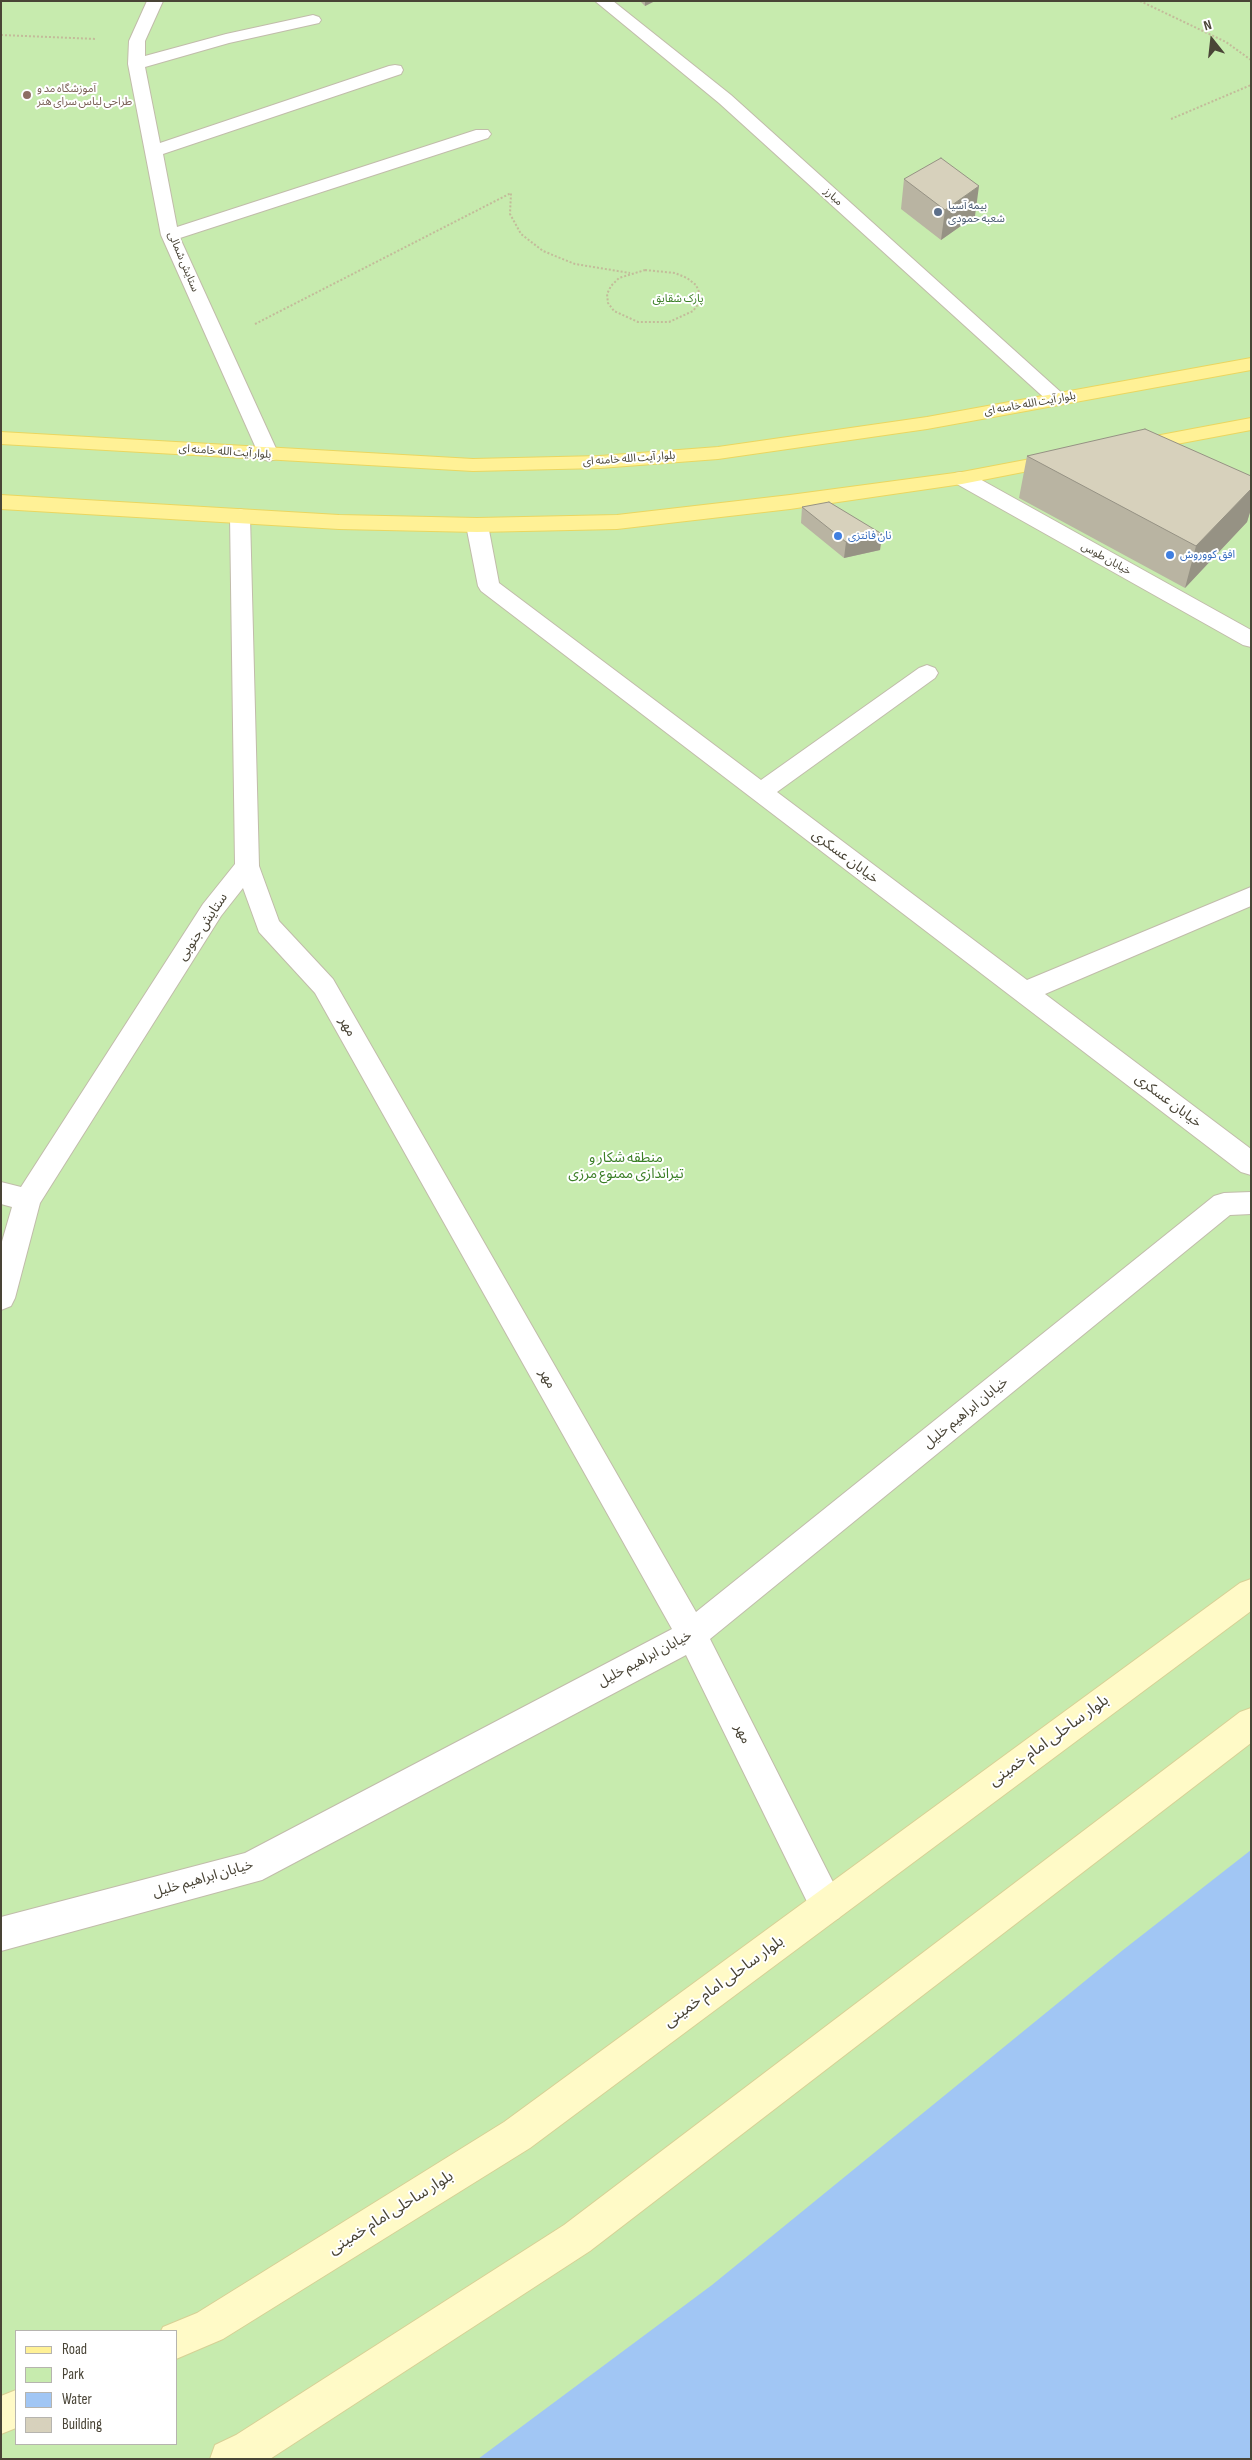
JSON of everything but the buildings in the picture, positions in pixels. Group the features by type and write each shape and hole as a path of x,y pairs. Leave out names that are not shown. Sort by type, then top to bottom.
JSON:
{"main road":[{"name":"بلوار آیت الله خامنه ای","path":"1,438 269,455 473,465 600,462 718,453 927,423 1251,364"},
{"path":"1116,449 1251,424"},
{"path":"3,505 338,522 477,525 617,522 790,502 962,478 1078,456"},
{"name":"بلوار ساحلی امام خمینی","path":"178,2339 210,2326 517,2135 1251,1593"},
{"path":"229,2459 250,2449 577,2238 1251,1722"},
{"path":"1,2415 15,2409"}],"street":[{"name":"ستایش شمالی","path":"155,1 137,41 136,64 170,235 269,455"},
{"name":"مبارز","path":"603,1 725,99 1058,399"},
{"path":"136,64 226,39 313,20"},
{"path":"153,152 395,70"},
{"path":"170,235 482,134"},
{"name":"خیابان طوس","path":"962,478 1251,640"},
{"path":"240,516 247,866"},
{"name":"خیابان عسکری","path":"477,525 489,586 1251,1164"},
{"path":"760,792 927,672"},
{"name":"ستایش جنوبی","path":"1,1298 27,1200 212,910 247,866"},
{"name":"مهر","path":"247,866 268,925 324,986 692,1635 827,1906"},
{"path":"1024,992 1251,896"},
{"path":"1,1193 27,1200"},
{"name":"خیابان ابراهیم خلیل","path":"1,1934 250,1868 692,1635 1224,1204 1251,1203"}],"path":[{"path":"1140,1 1226,42 1251,60"},
{"path":"1,35 137,41"},
{"path":"1171,119 1251,85"},
{"path":"218,342 511,193 510,214 521,234 544,251 575,264 630,273 660,270 687,278 696,286 700,294 699,303 693,311 669,322 638,322 624,317 614,311 608,303 607,294 615,282 630,273"}],"green space":[{"name":"منطقه شکار و تیراندازی ممنوع مرزی","path":"1,1 1251,1 1251,2459 1,2459"}],"water":[{"path":"1251,1850 1251,2459 478,2459 712,2285 1123,1950"}],"place":[{"name":"آموزشگاه مد و طراحی لباس سرای هنر","path":"27,95"},
{"name":"بیمه آسیا شعبه حمودی","path":"938,212"},
{"name":"نان فانتزی","path":"838,536"},
{"name":"افق کووروش","path":"1170,555"}],"park label":[{"name":"پارک شقایق","path":"678,299"}]}
